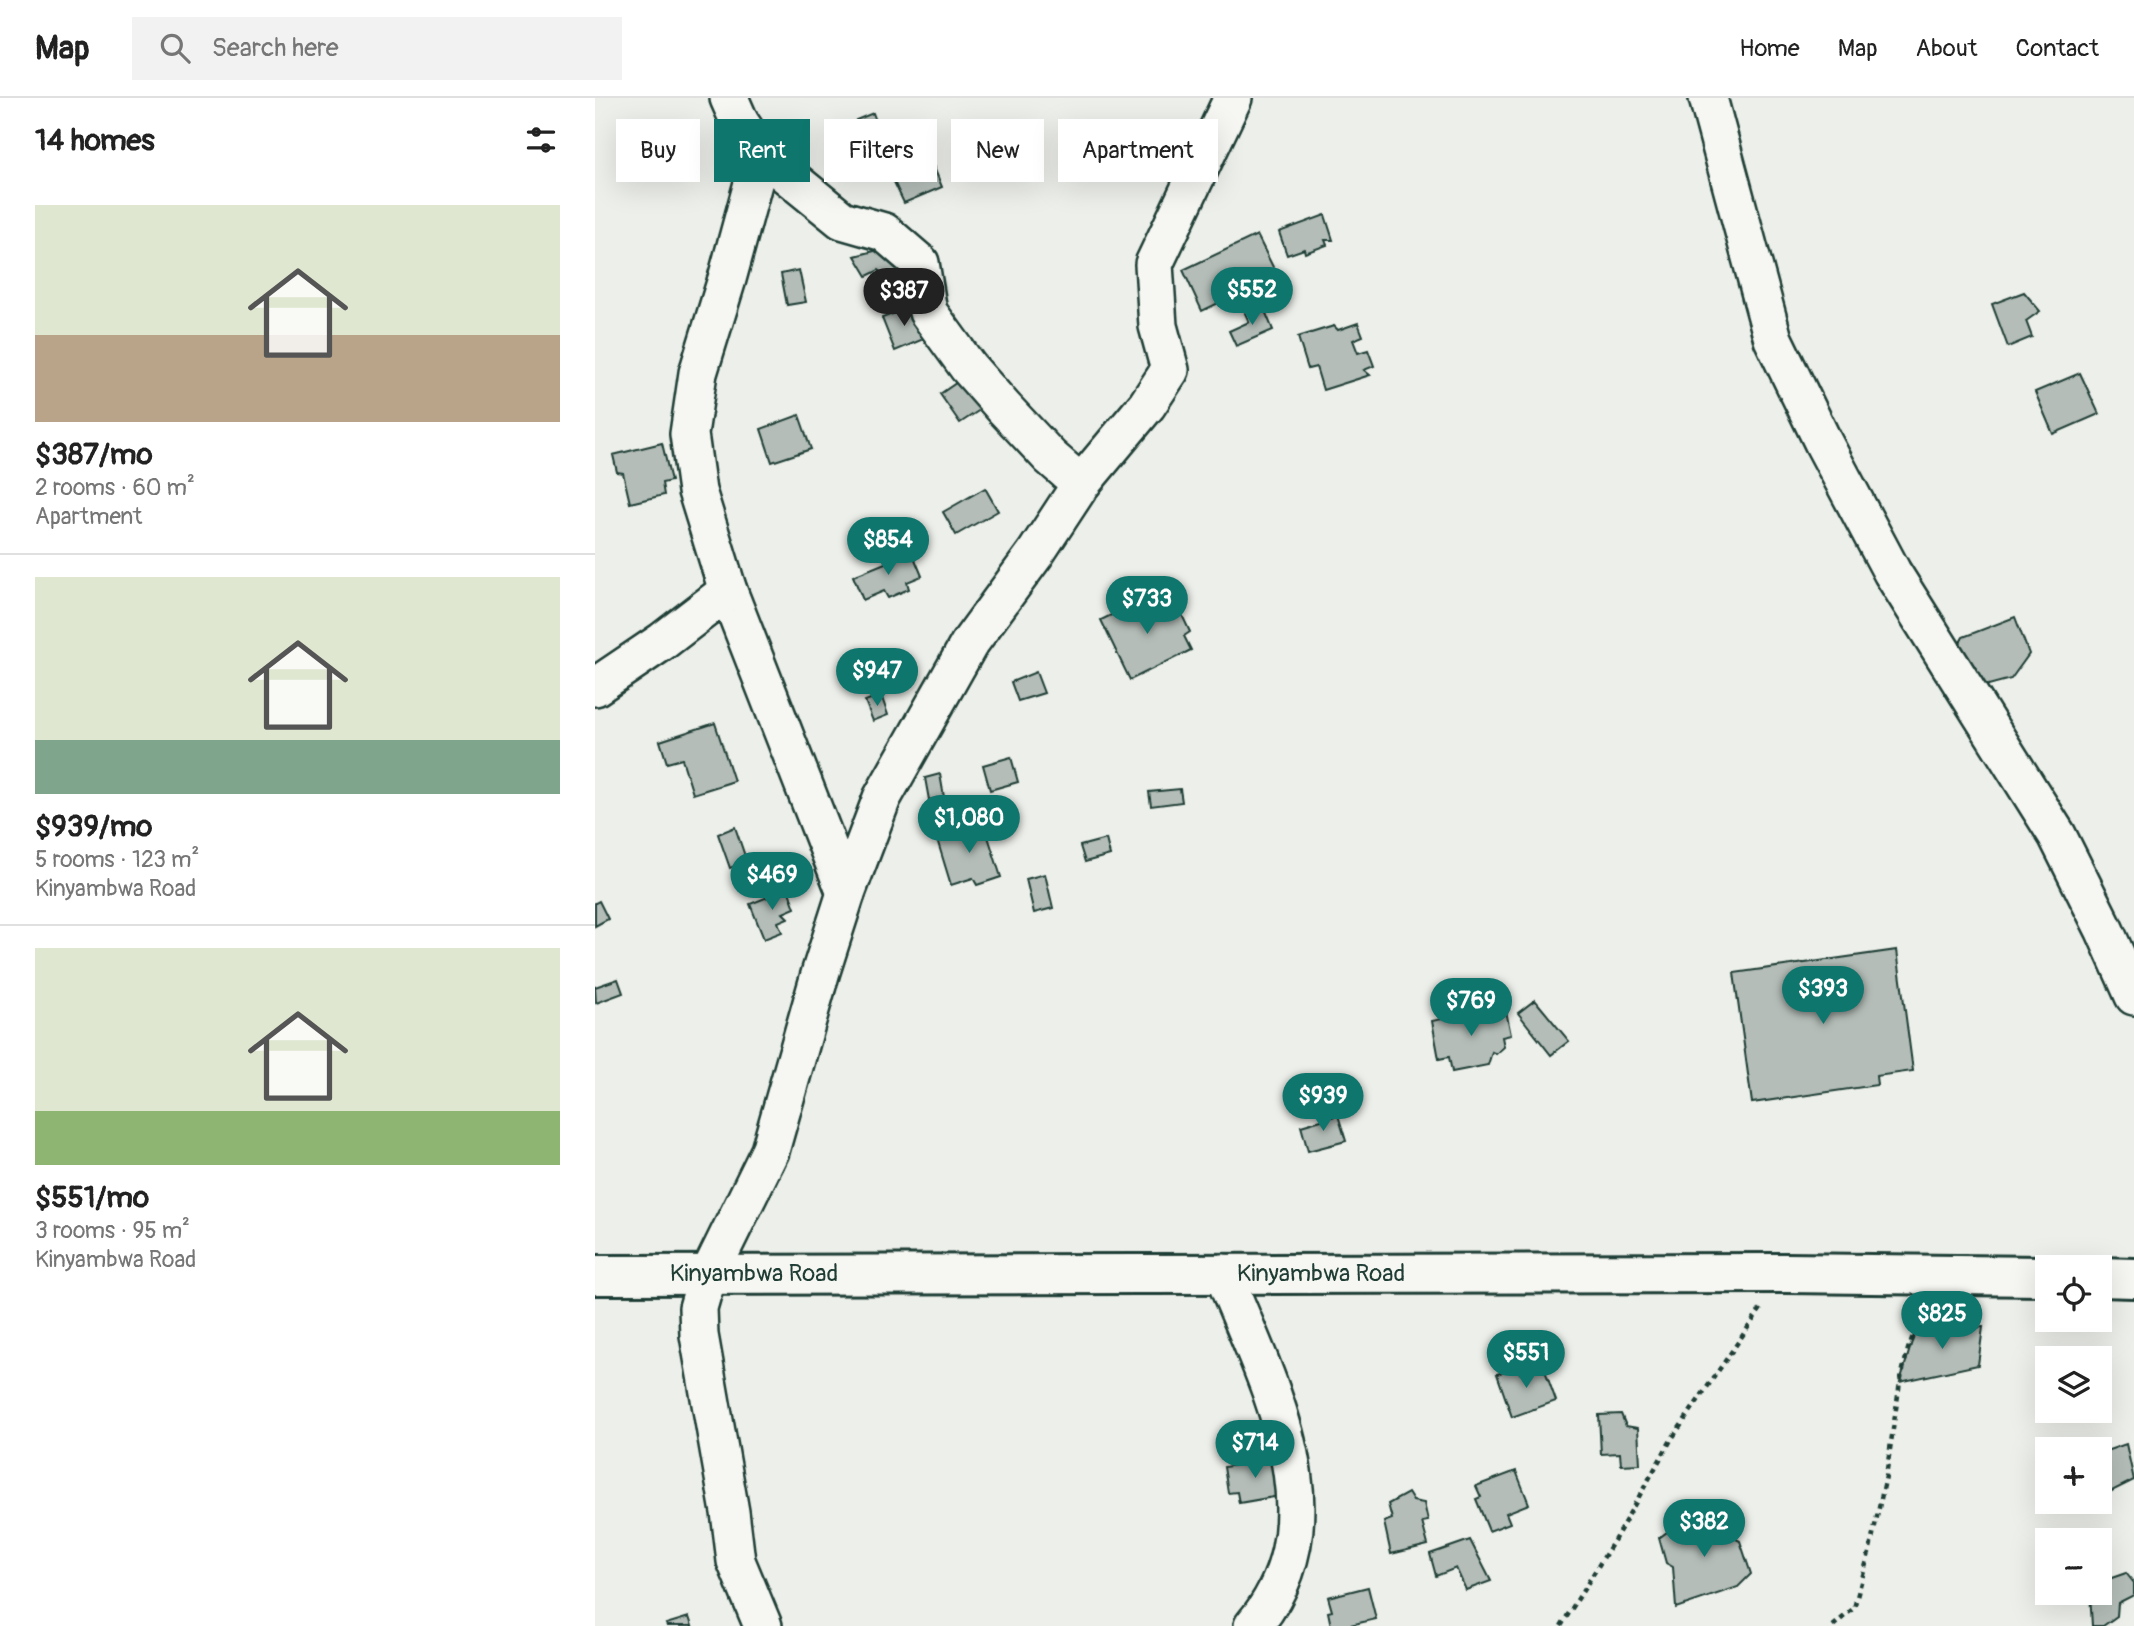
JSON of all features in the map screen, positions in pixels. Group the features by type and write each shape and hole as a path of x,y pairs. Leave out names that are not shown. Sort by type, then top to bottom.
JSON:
{"street":[{"path":"729,98 739,119"},
{"path":"763,1626 736,1561 699,1335 698,1308 710,1273 770,1151 821,971 846,893 882,798 969,644 1035,554 1081,484 1147,405 1170,370 1158,326 1154,264 1233,98"},
{"path":"1708,98 1773,339 1823,444 1892,572 2057,835 2134,996"},
{"path":"753,182 698,373 689,434 697,491 728,591 846,893"},
{"path":"795,182 842,220 884,232 920,263 927,312 968,368 1050,457 1081,484"},
{"path":"595,687 663,641 728,591"},
{"path":"1223,1273 1275,1405 1287,1441 1294,1480 1296,1528 1286,1565 1267,1609 1253,1626"},
{"name":"Kinyambwa Road","path":"595,1275 1786,1273 2035,1276"},
{"path":"2112,1277 2134,1278"}],"path":[{"path":"1561,1626 1615,1539 1671,1440 1786,1273"},
{"path":"1833,1626 1854,1608 1869,1553 1886,1476 1900,1382 1908,1349 1916,1328 1953,1274"}],"building":[{"path":"873,113 875,119 858,119"},
{"path":"937,175 942,187 904,203 894,182 937,182"},
{"path":"1325,215 1333,240 1325,240 1327,245 1305,253 1304,249 1287,255 1279,232"},
{"path":"1257,235 1277,275 1202,311 1183,270"},
{"path":"890,247 906,274 888,285 879,270 867,276 855,256"},
{"path":"799,270 806,302 787,305 781,274"},
{"path":"2024,292 2040,311 2026,321 2032,337 2008,347 1992,304"},
{"path":"914,306 926,338 895,351 882,318"},
{"path":"1263,306 1273,330 1236,346 1229,331 1249,322 1245,313"},
{"path":"1358,323 1363,336 1353,340 1358,353 1368,350 1374,366 1364,370 1370,375 1323,390 1316,367 1308,369 1298,337 1334,326 1338,330"},
{"path":"2080,373 2099,414 2053,434 2035,392"},
{"path":"969,374 989,404 960,423 940,394"},
{"path":"799,415 811,449 772,462 761,429"},
{"path":"662,443 671,481 662,483 664,495 630,503 623,473 617,472 613,455"},
{"path":"985,488 998,511 956,535 943,512"},
{"path":"912,552 922,576 907,582 909,589 888,598 884,591 863,600 853,576"},
{"path":"1150,596 1157,609 1175,600 1190,632 1184,636 1191,650 1130,680 1101,620"},
{"path":"2015,617 2029,654 2011,679 1966,691 1956,650 1963,637"},
{"path":"1036,672 1044,693 1018,701 1011,682"},
{"path":"881,695 888,715 873,721 865,701"},
{"path":"715,723 734,781 693,794 682,759 667,763 660,741"},
{"path":"1011,757 1018,782 990,790 983,765"},
{"path":"940,774 944,797 929,800 925,778"},
{"path":"1180,789 1182,802 1151,806 1149,792"},
{"path":"983,821 1001,877 977,885 973,878 951,885 936,836"},
{"path":"735,827 747,862 730,868 718,834"},
{"path":"1106,839 1110,855 1085,862 1080,846"},
{"path":"1045,874 1053,908 1034,913 1026,879"},
{"path":"788,889 795,908 783,913 788,918 778,922 782,932 764,939 750,904"},
{"path":"599,901 608,919 595,926 595,903"},
{"path":"1897,950 1913,1071 1876,1076 1877,1085 1752,1103 1734,973"},
{"path":"618,979 623,993 596,1003 595,987"},
{"path":"1535,1000 1569,1041 1551,1055 1518,1013"},
{"path":"1505,1006 1511,1035 1502,1037 1504,1047 1496,1054 1492,1052 1488,1065 1452,1072 1449,1057 1439,1059 1432,1021"},
{"path":"1338,1115 1346,1141 1308,1151 1301,1126"},
{"path":"1983,1327 1978,1365 1900,1382 1916,1328"},
{"path":"1543,1365 1556,1401 1512,1417 1497,1374 1518,1367 1520,1373"},
{"path":"1621,1414 1626,1426 1638,1428 1640,1464 1621,1465 1620,1453 1601,1454 1599,1415"},
{"path":"2126,1444 2134,1480 2112,1491 2112,1449"},
{"path":"1279,1458 1285,1495 1239,1503 1237,1492 1228,1493 1224,1467"},
{"path":"1516,1471 1529,1504 1506,1513 1510,1523 1489,1531 1476,1499 1481,1497 1476,1486"},
{"path":"1408,1493 1413,1501 1424,1503 1428,1521 1422,1522 1428,1545 1391,1554 1384,1522 1392,1519 1388,1504"},
{"path":"1720,1512 1725,1533 1740,1541 1751,1574 1738,1587 1676,1608 1673,1567 1666,1563 1659,1538 1682,1521"},
{"path":"1470,1540 1491,1581 1466,1590 1456,1568 1436,1576 1430,1554"},
{"path":"2126,1573 2134,1583 2134,1595 2118,1603 2117,1616 2103,1626 2092,1626 2091,1605 2112,1605 2112,1578"},
{"path":"1368,1587 1376,1619 1346,1626 1331,1626 1328,1612 1332,1611 1328,1597"},
{"path":"689,1617 692,1626 666,1624"}]}
